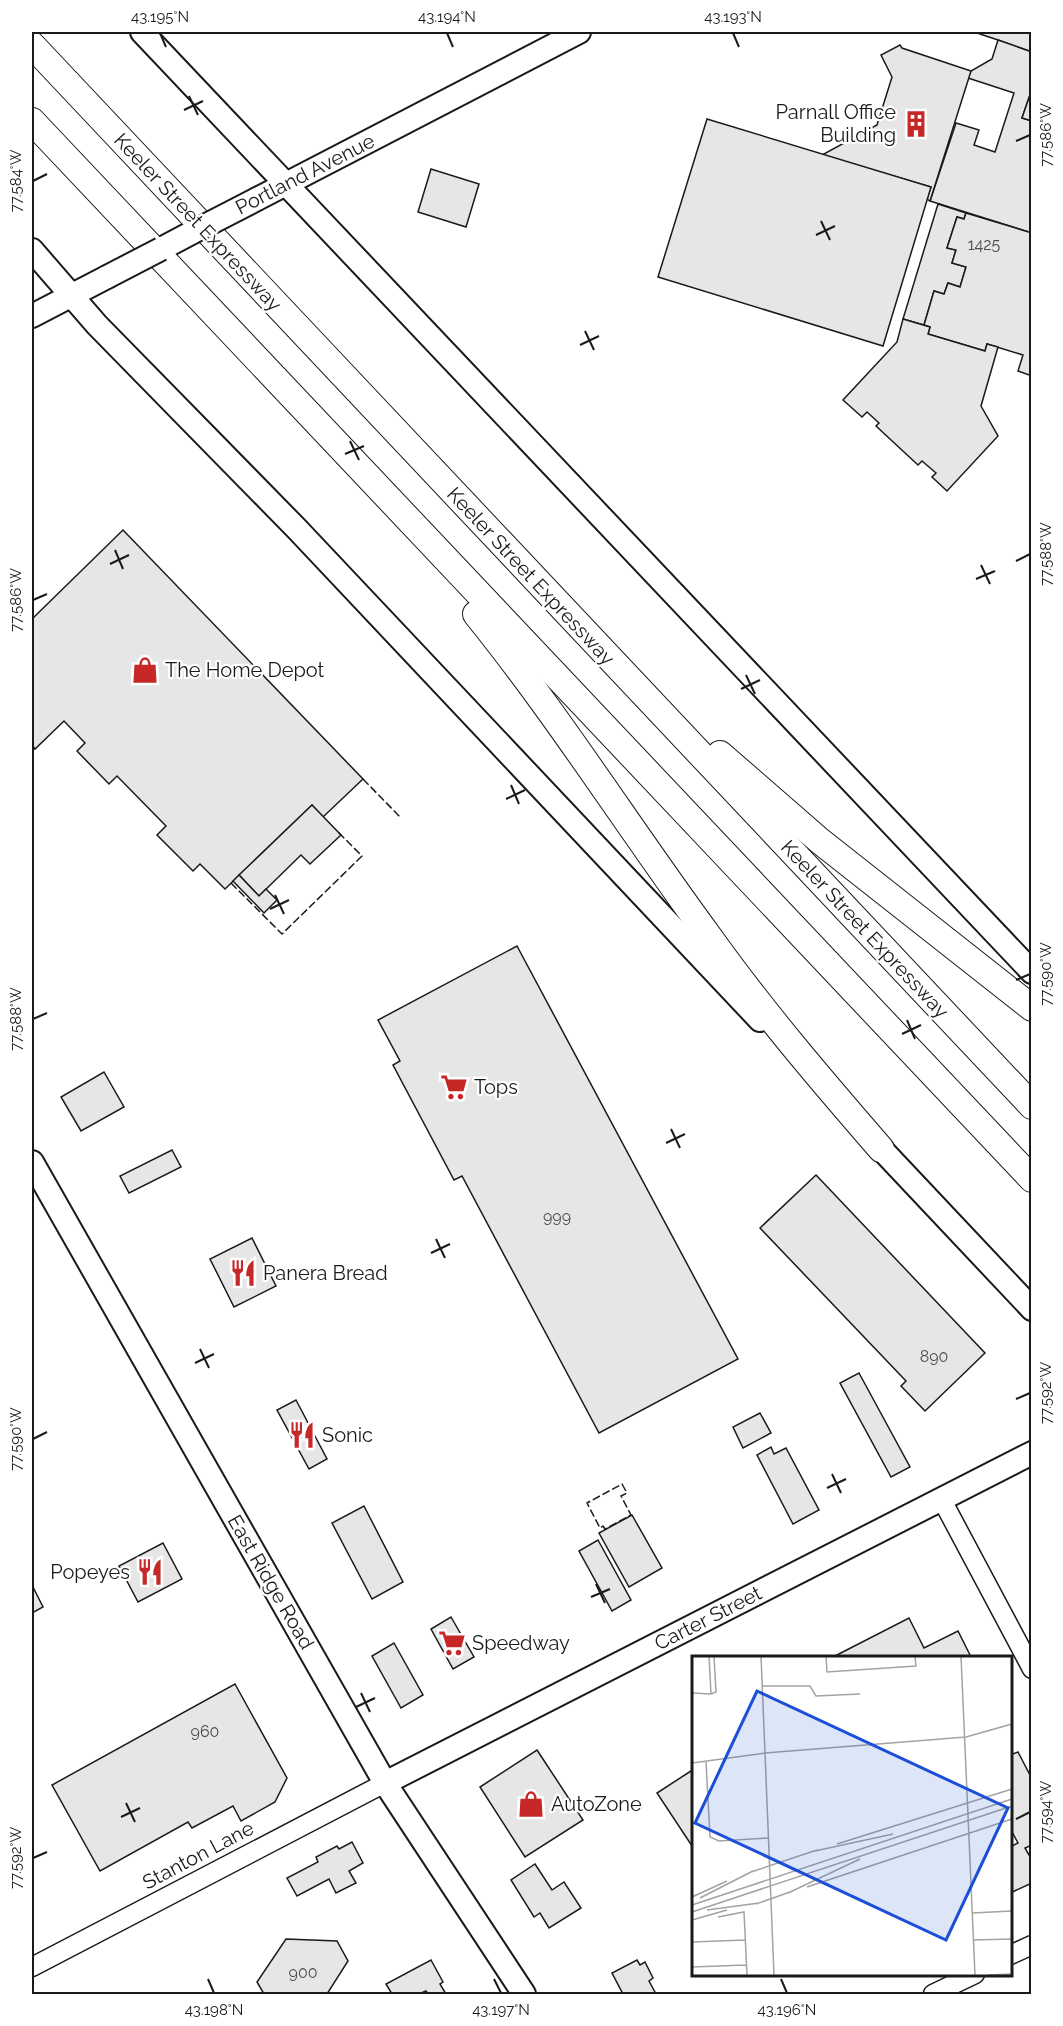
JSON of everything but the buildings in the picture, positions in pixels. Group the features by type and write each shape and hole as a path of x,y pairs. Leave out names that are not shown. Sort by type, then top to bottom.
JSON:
{"highway":[{"name":"Keeler Street Expressway","path":"32,45 1032,1106"},
{"path":"32,121 1032,1179"},
{"path":"316,423 497,640 727,961 788,1039 881,1149"},
{"path":"484,525 672,709 762,792 820,841 1032,1008"}],"main road":[{"path":"142,32 1032,972"},
{"name":"Portland Avenue","path":"32,316 579,32"},
{"path":"32,250 117,346 297,529 1032,1309"},
{"name":"East Ridge Road","path":"32,1162 385,1783 524,1995"},
{"name":"Carter Street","path":"385,1783 1032,1453"}],"street":[{"path":"942,1500 1032,1669"},
{"name":"Stanton Lane","path":"32,1967 385,1783"},
{"path":"1012,1955 1032,1945"},
{"path":"933,1995 973,1975"}],"fence":[{"path":"363,779 401,818"},
{"path":"231,883 282,934 362,856 338,832"},
{"path":"622,1484 627,1493 621,1496 631,1515 605,1529 603,1526 600,1528 587,1503 622,1484"}],"place":[{"name":"Parnall Office Building","path":"916,124"},
{"name":"The Home Depot","path":"145,670"},
{"name":"Tops","path":"454,1087"},
{"name":"Panera Bread","path":"243,1273"},
{"name":"Sonic","path":"302,1435"},
{"name":"Popeyes","path":"150,1572"},
{"name":"Speedway","path":"452,1643"},
{"name":"AutoZone","path":"531,1804"}]}
